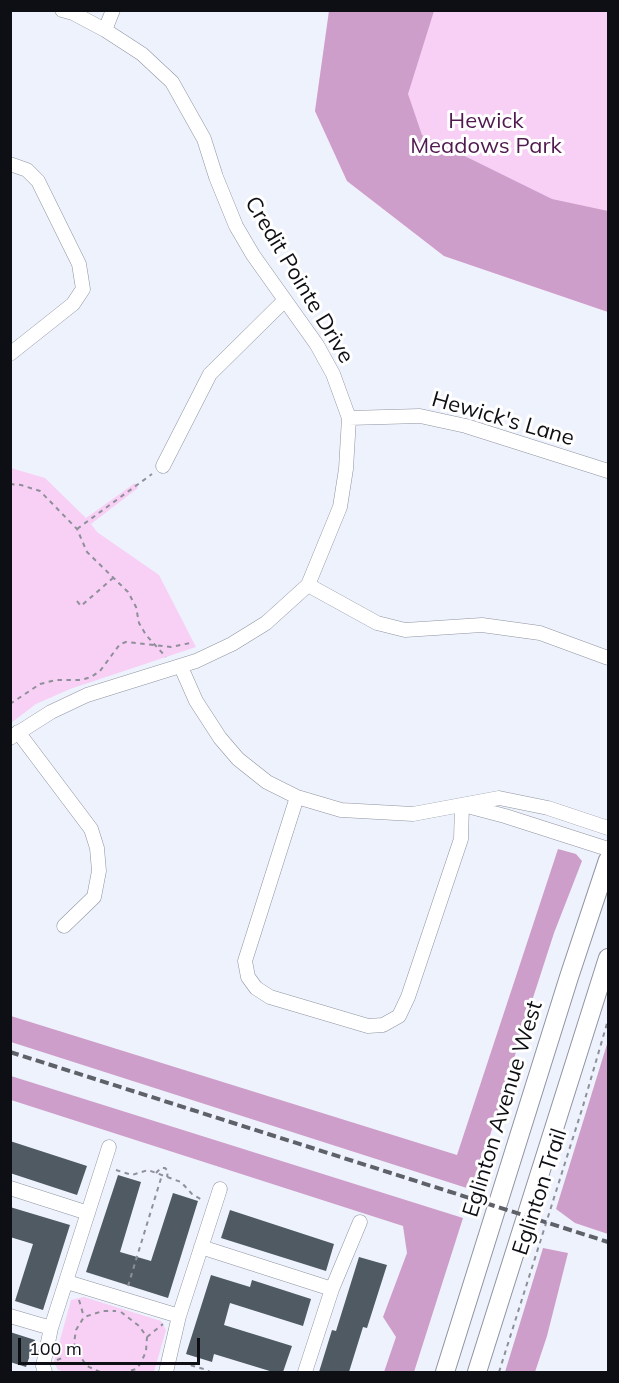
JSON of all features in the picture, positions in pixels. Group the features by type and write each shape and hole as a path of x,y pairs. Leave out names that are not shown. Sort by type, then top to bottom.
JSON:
{"main road":[{"name":"Eglinton Avenue West","path":"446,1372 566,988 609,860"},
{"path":"477,1372 609,958"}],"street":[{"name":"Credit Pointe Drive","path":"14,735 51,712 87,695 181,667 232,644 266,622 308,585 340,507 346,469 349,418 333,374 317,345 253,255 236,226 216,177 204,139 172,82 142,54 105,30 73,13 62,10"},
{"path":"105,30 113,10"},
{"path":"10,164 27,170 38,181 79,264 83,289 73,304 10,354"},
{"path":"163,466 210,374 285,300"},
{"name":"Hewick's Lane","path":"349,418 420,416 466,426 609,471"},
{"path":"308,585 378,623 405,630 482,626 540,633 609,658"},
{"path":"181,667 196,701 220,738 238,759 267,782 297,797 341,810 413,814 499,798 548,808 609,828"},
{"path":"14,735 91,830 98,848 99,871 94,897 64,926"},
{"path":"297,797 245,961 248,977 256,988 270,997 368,1026 383,1025 399,1016 408,997 461,839 462,805"},
{"path":"462,805 609,849"},
{"path":"44,1369 51,1328 109,1147"},
{"path":"10,1188 88,1213"},
{"path":"167,1366 179,1316 219,1189"},
{"path":"305,1372 332,1289 360,1222"},
{"path":"201,1247 332,1289"},
{"path":"67,1282 122,1305 179,1316"},
{"path":"10,1316 51,1328"}],"path":[{"path":"77,529 163,466"},
{"path":"10,484 40,491 77,529 87,552 128,592 136,607 139,623 146,635 168,660"},
{"path":"77,601 81,607 113,578"},
{"path":"10,704 40,684 91,677 100,671 120,644 126,642 171,647 190,643"},
{"name":"Eglinton Trail","path":"499,1372 609,1020"},
{"path":"103,1165 132,1176 148,1170 181,1182 192,1194 214,1208"},
{"path":"156,1173 161,1168 165,1168 168,1171 167,1177"},
{"path":"122,1305 162,1175"},
{"path":"100,1372 87,1366 77,1352 74,1343 76,1330 84,1317 122,1305"},
{"path":"122,1305 147,1337 146,1352 137,1371 126,1372"},
{"path":"44,1369 77,1352"},
{"path":"167,1366 204,1369 210,1372"}],"green space":[{"name":"Hewick Meadows Park","path":"329,11 608,11 608,312 444,256 347,181 315,111"},
{"path":"11,468 45,478 86,518 135,483 138,488 91,524 97,532 159,575 196,647 70,689 36,704 11,723"},
{"path":"84,1297 161,1321 166,1330 154,1372 66,1372 58,1370 54,1362 71,1300"}],"shaded area":[{"path":"329,11 434,11 408,94 422,135 552,199 608,211 608,312 444,256 347,181 315,111"},
{"path":"558,849 576,854 582,861 554,933 473,1190 11,1042 11,1016 457,1155"},
{"path":"608,1041 608,1234 575,1223 556,1209"},
{"path":"11,1076 463,1218 414,1372 384,1372 396,1337 383,1317 407,1253 403,1226 11,1100"},
{"path":"543,1248 568,1253 547,1336 535,1372 505,1372"}],"building":[{"path":"10,1141 87,1166 77,1195 10,1173"},
{"path":"118,1175 141,1182 120,1252 151,1261 173,1193 198,1201 168,1298 86,1272"},
{"path":"10,1207 70,1225 43,1310 15,1301 33,1244 10,1237"},
{"path":"230,1210 334,1244 326,1271 221,1238"},
{"path":"359,1257 387,1265 367,1328 363,1327 349,1372 319,1372 332,1330 336,1331"},
{"path":"211,1275 250,1287 252,1280 311,1299 303,1326 230,1303 224,1325 292,1346 283,1372 273,1372 214,1354 212,1362 186,1354"},
{"path":"10,1332 35,1340 26,1367 10,1362"}],"railway":[{"path":"10,1052 608,1242"}]}
